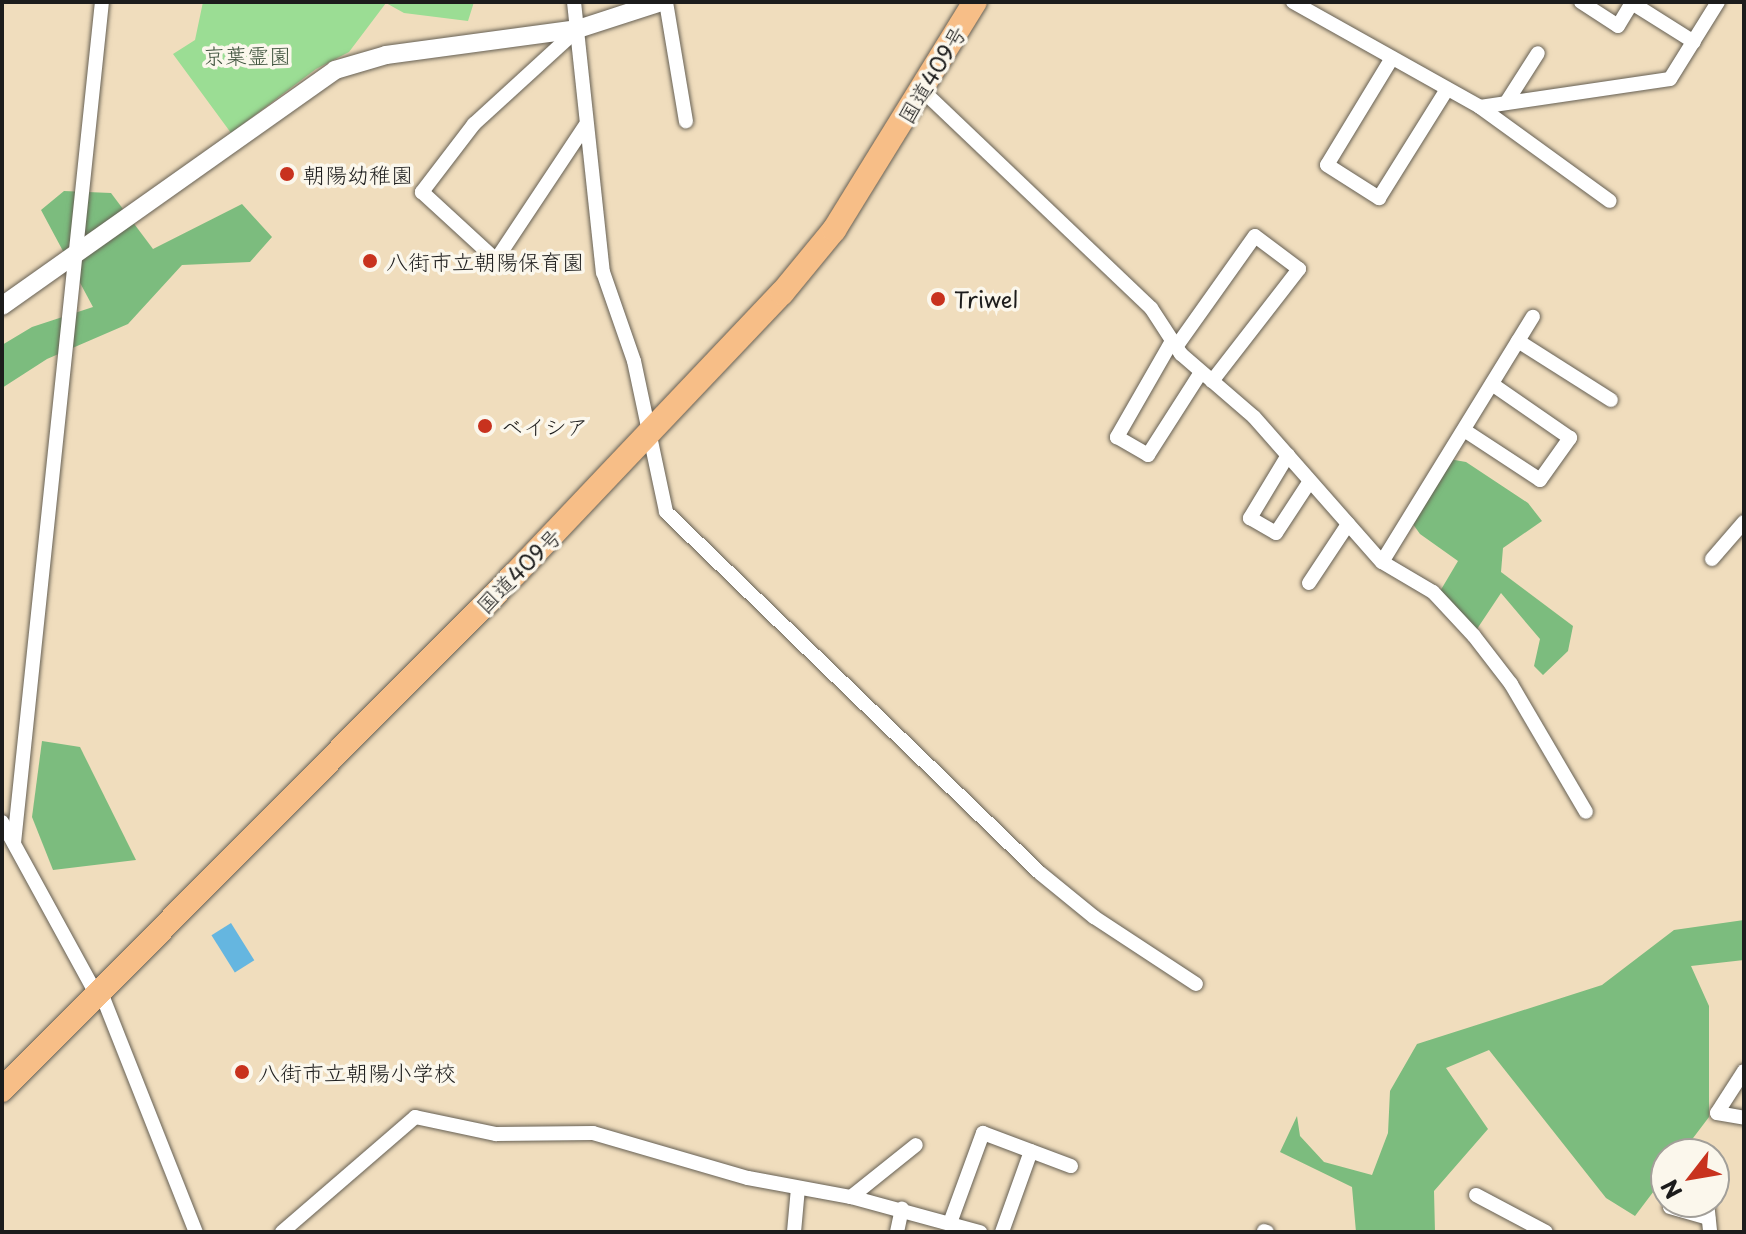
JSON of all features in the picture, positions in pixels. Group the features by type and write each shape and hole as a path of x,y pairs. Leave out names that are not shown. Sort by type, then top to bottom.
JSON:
{"highway":[{"name":"国道409号","path":"2,1090 653,433 823,247 975,2"}],"street":[{"path":"102,2 77,250 6,832 98,992 196,1232"},
{"path":"574,2 603,272 653,433 666,512 1040,873 1094,917 1196,984"},
{"path":"2,306 335,70 386,55 578,29 664,2 686,121"},
{"path":"1293,2 1480,107 1610,201"},
{"path":"1581,2 1618,26 1632,3 1694,42"},
{"path":"1480,107 1670,79 1718,2"},
{"path":"578,29 474,124 422,192 496,260 585,126"},
{"path":"1506,103 1538,53"},
{"path":"1392,58 1327,165 1379,198 1447,89"},
{"path":"922,90 1151,308 1174,344 1288,455 1382,562 1433,592 1474,636 1511,684 1586,812"},
{"path":"1255,236 1299,269 1206,376 1148,455 1117,437 1174,344 1255,236"},
{"path":"1382,562 1533,317"},
{"path":"1518,341 1611,400"},
{"path":"1464,430 1540,480 1570,438 1492,384"},
{"path":"1288,455 1250,518 1276,533 1310,481"},
{"path":"1712,559 1744,522"},
{"path":"1309,583 1348,524"},
{"path":"1744,1071 1717,1113 1744,1118"},
{"path":"282,1232 415,1117 496,1134 593,1133 798,1188 902,1209 980,1232"},
{"path":"950,1223 983,1133 1071,1166"},
{"path":"851,1197 916,1145"},
{"path":"1002,1232 1031,1151"},
{"path":"794,1232 798,1188"},
{"path":"1476,1195 1550,1229"},
{"path":"897,1232 902,1209"}],"green space":[{"name":"京葉霊園","path":"203,2 474,2 468,21 404,13 386,3 349,52 316,69 231,133 173,54 195,40"},
{"path":"64,191 111,193 153,249 242,204 272,237 250,262 182,265 128,324 47,359 2,388 2,345 32,327 93,307 41,210"},
{"path":"1449,459 1466,462 1528,503 1542,521 1503,548 1501,572 1573,626 1568,651 1543,675 1534,666 1540,639 1501,593 1475,632 1439,593 1458,561 1420,534 1410,520"},
{"path":"42,741 80,747 136,860 53,870 32,817"},
{"path":"1744,920 1744,960 1691,966 1709,1006 1709,1117 1693,1138 1650,1138 1650,1196 1635,1216 1606,1198 1489,1050 1446,1068 1488,1129 1434,1191 1435,1232 1356,1232 1352,1187 1280,1152 1297,1116 1300,1136 1324,1162 1372,1175 1388,1133 1390,1091 1417,1044 1602,985 1674,930"}],"water":[{"path":"231,923 254,960 235,973 211,935"}],"place":[{"name":"朝陽幼稚園","path":"287,174"},
{"name":"八街市立朝陽保育園","path":"370,261"},
{"name":"Triwel","path":"938,299"},
{"name":"ベイシア","path":"485,426"},
{"name":"八街市立朝陽小学校","path":"242,1072"}]}
